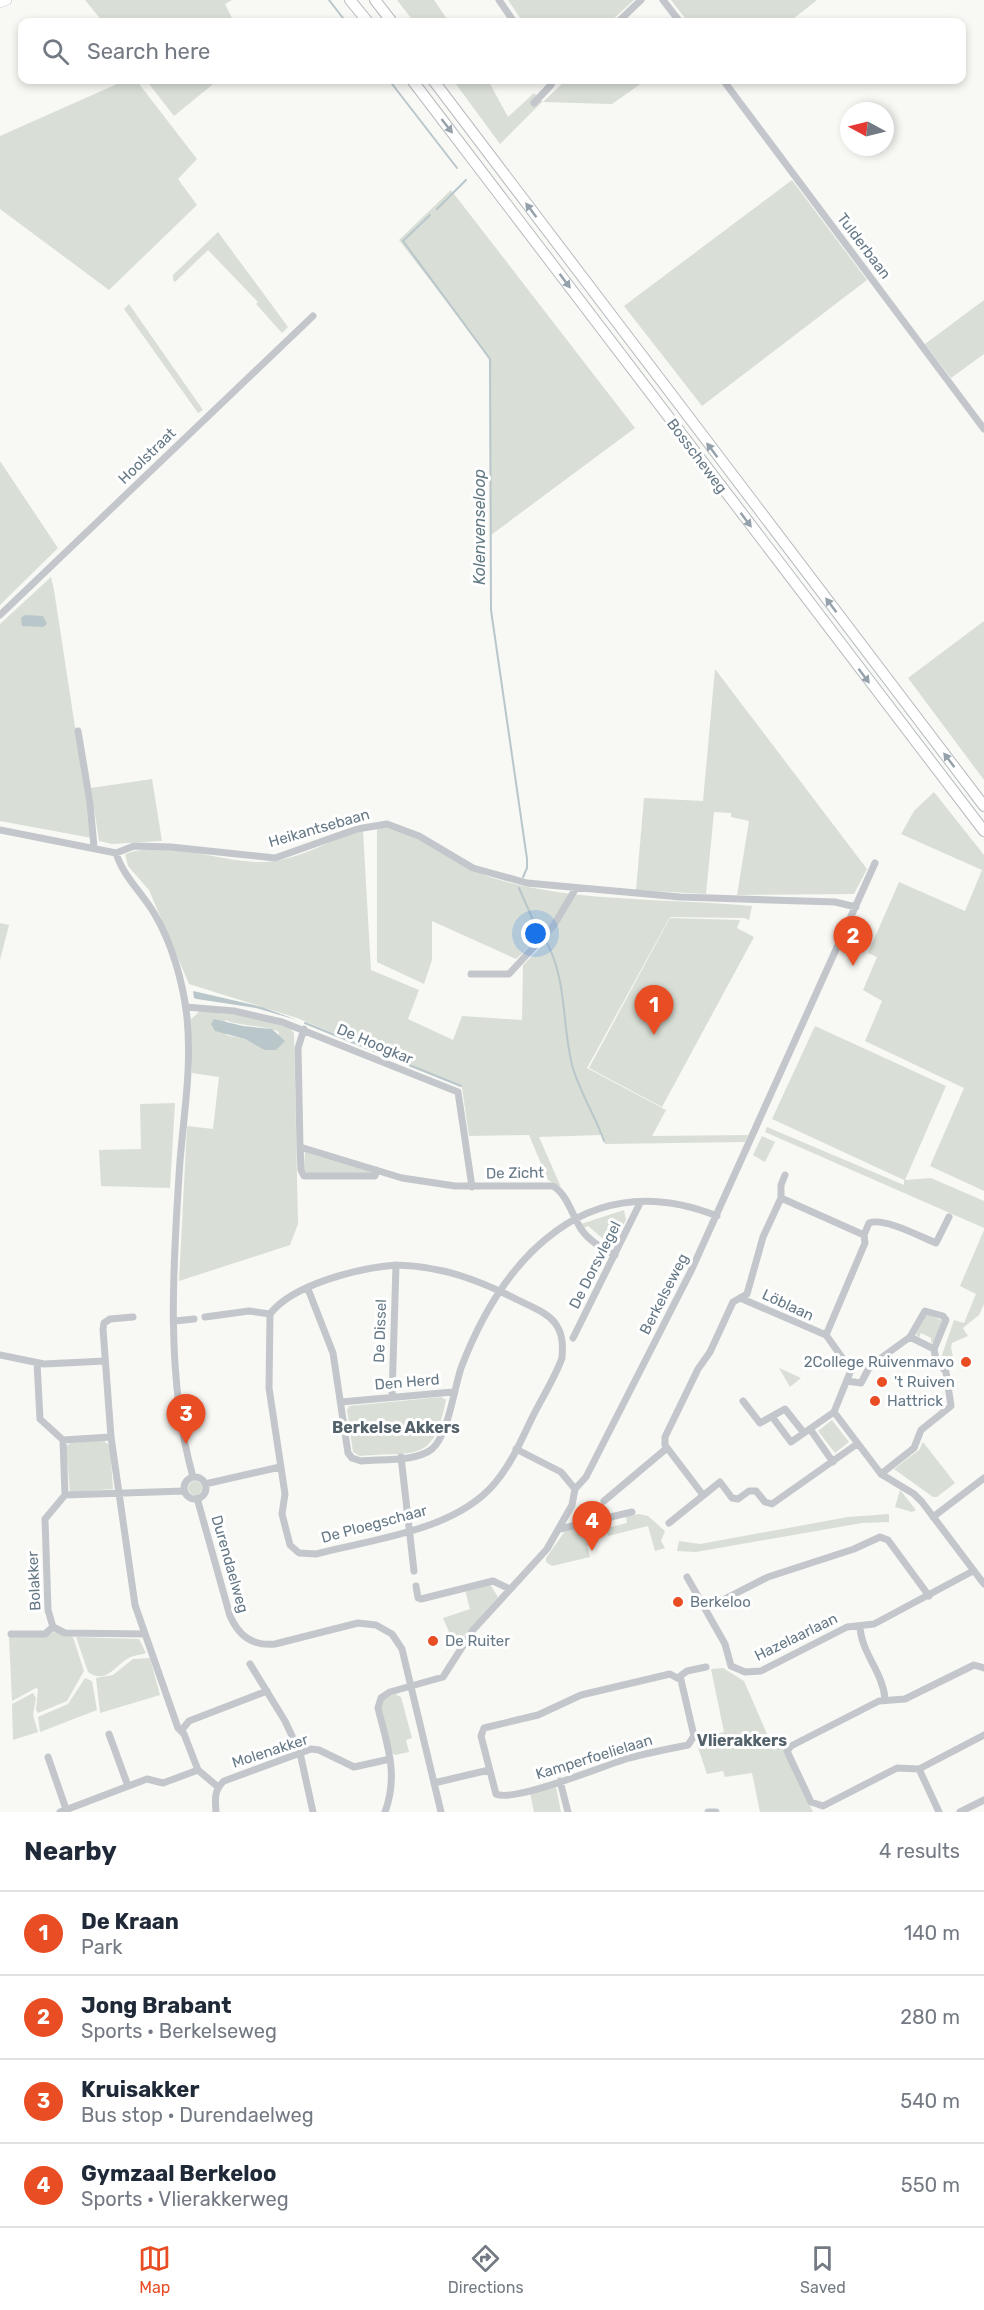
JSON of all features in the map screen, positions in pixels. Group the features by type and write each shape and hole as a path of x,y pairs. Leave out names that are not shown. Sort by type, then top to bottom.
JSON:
{"main road":[{"path":"350,0 365,18"},
{"path":"375,0 389,18"},
{"name":"Bosscheweg","path":"415,84 984,831"},
{"name":"Bosscheweg","path":"436,84 984,806"}],"street":[{"path":"0,3 7,0"},
{"path":"499,0 511,18"},
{"path":"622,18 641,0"},
{"path":"663,0 677,18"},
{"path":"534,103 552,84"},
{"name":"Tulderbaan","path":"726,84 984,429"},
{"name":"Hoolstraat","path":"0,615 313,316"},
{"path":"78,731 90,802 94,847"},
{"name":"Heikantsebaan","path":"0,830 116,853 134,846 171,847 275,858 357,829 387,824 405,829 481,872 536,884 729,900 835,902 856,906"},
{"path":"116,853 123,870 146,901 164,933 186,1007 189,1082 177,1203 175,1321 179,1393 194,1477"},
{"name":"Berkelseweg","path":"385,1812 393,1786 379,1702 386,1694 443,1677 473,1630 547,1549 560,1529 572,1505 575,1488 586,1477 620,1407 668,1319 717,1216 875,862"},
{"path":"471,974 509,974 554,925 576,888"},
{"name":"De Hoogkar","path":"186,1007 252,1014 304,1029 379,1062 458,1092 472,1187"},
{"path":"304,1029 298,1048 301,1170 304,1176 375,1176 377,1170"},
{"path":"300,1147 402,1178 472,1187"},
{"name":"Löblaan","path":"740,1298 747,1294 764,1237 781,1198 781,1185 785,1175"},
{"name":"De Zicht","path":"472,1187 553,1186 561,1192 576,1219"},
{"path":"781,1198 864,1235 869,1223 878,1222 936,1243 949,1217"},
{"path":"453,1392 476,1334 500,1291 520,1262 533,1248 576,1219 601,1209 639,1203 676,1204 717,1216"},
{"name":"De Dorsvlegel","path":"573,1338 639,1203"},
{"path":"576,1219 595,1244 615,1255"},
{"name":"Löblaan","path":"740,1298 826,1335 865,1243 864,1235"},
{"name":"De Ploegschaar","path":"396,1265 455,1272 500,1291 547,1315 559,1331 563,1343 559,1365 503,1473 480,1498 453,1515 409,1530 316,1554 299,1553 290,1545 282,1514 285,1494 269,1388 270,1314 282,1301 358,1269 396,1265"},
{"name":"De Dissel","path":"392,1397 396,1265"},
{"path":"308,1289 333,1353 341,1402"},
{"path":"703,1495 664,1442 674,1416 698,1369 710,1352 733,1302 740,1298"},
{"path":"205,1317 249,1311 270,1314"},
{"path":"847,1381 861,1383 870,1366 910,1337 925,1311 943,1316 946,1320 934,1349 936,1360 946,1372 951,1406 921,1430 914,1448 881,1474"},
{"path":"133,1317 110,1319 104,1323 111,1437 135,1605 181,1731 198,1770 218,1786"},
{"path":"175,1321 194,1319"},
{"path":"772,1418 792,1442 834,1412 851,1370 826,1335"},
{"path":"910,1337 934,1349"},
{"path":"0,1355 37,1363 105,1360"},
{"path":"37,1363 40,1419 63,1440 65,1496 184,1491"},
{"name":"Den Herd","path":"453,1392 443,1432 437,1444 425,1453 361,1461 352,1458 347,1448 341,1402 453,1392"},
{"path":"743,1401 760,1423 785,1409 833,1462"},
{"path":"834,1412 881,1474 914,1494 984,1584"},
{"path":"63,1440 111,1437"},
{"path":"669,1524 720,1482 732,1498 738,1499 749,1491 756,1491 768,1505 857,1444"},
{"path":"604,1501 667,1448"},
{"path":"516,1449 561,1472 575,1488"},
{"path":"400,1457 414,1571"},
{"path":"205,1484 280,1467"},
{"path":"194,1477 201,1479 205,1484 204,1494 197,1498 188,1497 184,1491 186,1480 194,1477"},
{"path":"933,1516 984,1478"},
{"name":"Bolakker","path":"11,1634 45,1634 53,1627 49,1616 45,1519 65,1496"},
{"name":"Durendaelweg","path":"197,1498 230,1616 243,1636 257,1644 275,1644 357,1623 376,1625 392,1634 402,1649 411,1687"},
{"path":"560,1529 632,1512"},
{"path":"705,1610 768,1577 854,1549 880,1537 888,1540 929,1596"},
{"name":"Hazelaarlaan","path":"687,1576 725,1644 731,1666 752,1673 847,1627 874,1624 973,1570"},
{"path":"416,1586 418,1598 493,1581 510,1589"},
{"path":"860,1626 862,1641 882,1680 885,1699"},
{"path":"53,1627 65,1633 144,1634"},
{"path":"250,1664 300,1753 313,1812"},
{"path":"984,1668 974,1665 905,1699 885,1699 791,1746 787,1751 811,1802 819,1806 897,1768 919,1769 984,1735"},
{"name":"Kamperfoelielaan","path":"679,1677 687,1671 706,1667"},
{"name":"Kamperfoelielaan","path":"670,1674 679,1677 693,1730 692,1741 688,1745 629,1758 536,1789 500,1796 494,1790 481,1736 488,1726 538,1715 581,1695 670,1674"},
{"path":"411,1687 441,1812"},
{"path":"181,1731 189,1721 267,1691"},
{"path":"109,1734 128,1786"},
{"name":"Molenakker","path":"216,1812 215,1796 218,1786 224,1781 310,1749 319,1750 354,1767 390,1759"},
{"path":"48,1757 63,1810 147,1779 163,1783 198,1770"},
{"path":"919,1769 939,1812"},
{"path":"434,1783 489,1770"},
{"path":"560,1781 568,1812"},
{"path":"960,1812 984,1800"},
{"path":"708,1812 716,1812"}],"shaded area":[{"path":"85,0 232,0 225,4 232,18 100,18"},
{"path":"397,0 434,0 446,18 411,18"},
{"path":"508,0 634,0 614,18 520,18"},
{"path":"671,0 816,0 794,18 685,18"},
{"path":"117,84 139,84 197,159 178,179 197,205 109,290 0,209 0,136"},
{"path":"149,84 213,84 174,116"},
{"path":"456,84 490,84 508,117 534,93 543,102 562,84 640,84 612,104 542,102 500,144"},
{"path":"792,180 867,280 702,406 624,306"},
{"path":"451,190 635,428 491,535 491,359 399,240"},
{"path":"218,232 288,327 282,333 256,304 258,302 208,250 175,282 173,280 173,275"},
{"path":"984,300 984,354 951,378 925,344"},
{"path":"129,304 203,410 198,413 124,309"},
{"path":"0,461 58,548 0,605"},
{"path":"51,577 92,838 0,821 0,624"},
{"path":"25,615 43,616 47,624 43,627 22,626 21,618"},
{"path":"984,621 984,780 908,678"},
{"path":"715,669 867,869 854,894 737,895 749,821 731,817 731,813 714,812 706,894 636,890 644,798 703,801"},
{"path":"152,779 162,841 112,844 99,841 91,788"},
{"path":"934,792 984,855 984,1191 930,1166 964,1088 865,1041 882,1001 863,990 877,957 868,953 899,882 965,911 982,870 901,834 914,811"},
{"path":"377,828 407,833 422,839 479,873 524,886 588,896 752,906 749,920 744,918 670,917 587,1068 666,1110 652,1136 748,1135 745,1142 605,1144 602,1135 539,1137 561,1187 548,1180 529,1135 469,1136 462,1087 297,1018 189,984 149,890 128,866 125,854 160,849 249,862 278,861 358,830 363,831 371,970 419,990 408,1019 453,1040 462,1016 522,1020 523,965 546,942 542,935 516,959 432,921 432,960 424,984 377,962"},
{"path":"670,918 740,920 737,928 754,937 662,1107 589,1068"},
{"path":"0,923 9,925 0,960"},
{"path":"193,991 262,1007 297,1020 256,1008 197,999 194,998"},
{"path":"200,1011 248,1016 290,1028 294,1033 298,1224 290,1245 179,1281 187,1126 213,1129 219,1077 192,1073 191,1019","holes":["225,1020 279,1032 276,1050 264,1050 245,1039 226,1035"]},
{"path":"214,1019 243,1026 272,1029 285,1041 276,1050 264,1050 245,1039 215,1031 211,1024"},
{"path":"815,1026 946,1086 905,1180 931,1178 984,1201 984,1228 765,1132 767,1127 904,1185 904,1180 772,1119"},
{"path":"175,1103 170,1188 101,1186 99,1150 141,1149 140,1104"},
{"path":"762,1136 775,1142 765,1162 753,1155"},
{"path":"305,1152 370,1173 307,1173 304,1169"},
{"path":"624,1210 626,1220 610,1250 608,1243 588,1226 584,1228 581,1224"},
{"path":"984,1230 984,1304 979,1315 963,1328 968,1336 952,1343 953,1356 945,1360 942,1355 954,1320 964,1323 976,1294 960,1286"},
{"path":"927,1314 943,1321 935,1340 931,1343 931,1338 921,1333 919,1338 916,1334"},
{"path":"779,1368 801,1378 790,1387"},
{"path":"441,1397 446,1400 441,1421 428,1445 409,1453 360,1456 353,1452 347,1410 349,1406"},
{"path":"832,1420 849,1442 835,1453 818,1431"},
{"path":"103,1440 110,1446 113,1489 70,1492 66,1447 70,1443"},
{"path":"923,1442 955,1483 937,1497 933,1497 894,1469 919,1450"},
{"path":"195,1481 200,1483 202,1488 200,1493 195,1495 190,1493 188,1488 190,1483"},
{"path":"900,1490 916,1510 912,1512 895,1507"},
{"path":"639,1514 648,1516 665,1531 661,1541 665,1548 655,1551 648,1526 608,1536 606,1529 589,1533 592,1545 587,1546 590,1557 552,1566 546,1562 546,1558 565,1531 609,1521 611,1527 627,1523 626,1517"},
{"path":"889,1514 889,1522 862,1523 696,1552 677,1551 679,1541 700,1544 848,1517"},
{"path":"490,1584 498,1597 455,1646 443,1618 470,1609 465,1590"},
{"path":"54,1632 73,1637 84,1671 67,1701 38,1713 36,1710 38,1689 36,1688 12,1701 9,1637 45,1637"},
{"path":"76,1637 139,1639 146,1653 133,1656 106,1675 95,1676 88,1672"},
{"path":"150,1658 160,1695 100,1713 96,1678 113,1675 133,1659"},
{"path":"723,1668 744,1681 774,1750 782,1746 813,1812 760,1812 752,1773 725,1777 723,1771 707,1774 695,1739 724,1732 711,1669"},
{"path":"85,1678 92,1681 97,1710 40,1732 38,1717 68,1704"},
{"path":"33,1693 36,1698 33,1715 38,1732 13,1740 12,1704"},
{"path":"395,1694 401,1697 412,1738 406,1740 409,1752 395,1755 392,1753 381,1707 383,1700"},
{"path":"556,1787 561,1812 534,1812 530,1793"}],"waterway":[{"name":"Kolenvenseloop","path":"329,0 343,18"},
{"name":"Kolenvenseloop","path":"392,84 457,168"},
{"name":"Kolenvenseloop","path":"437,209 466,180"},
{"name":"Kolenvenseloop","path":"430,215 403,241 490,359 491,610 527,859 527,868 523,877"},
{"name":"Kolenvenseloop","path":"519,888 540,936"},
{"name":"Kolenvenseloop","path":"547,943 558,972 572,1065 604,1141"},
{"path":"305,1023 461,1086"}],"place":[{"name":"Jong Brabant","path":"853,966"},
{"name":"De Kraan","path":"654,1035"},
{"name":"2College Ruivenmavo","path":"966,1362"},
{"name":"'t Ruiven","path":"882,1382"},
{"name":"Hattrick","path":"875,1401"},
{"name":"Kruisakker","path":"186,1444"},
{"name":"Gymzaal Berkeloo","path":"592,1551"},
{"name":"Berkeloo","path":"678,1602"},
{"name":"De Ruiter","path":"433,1641"}],"district":[{"name":"Berkelse Akkers","path":"396,1427"},
{"name":"Vlierakkers","path":"742,1740"}]}
